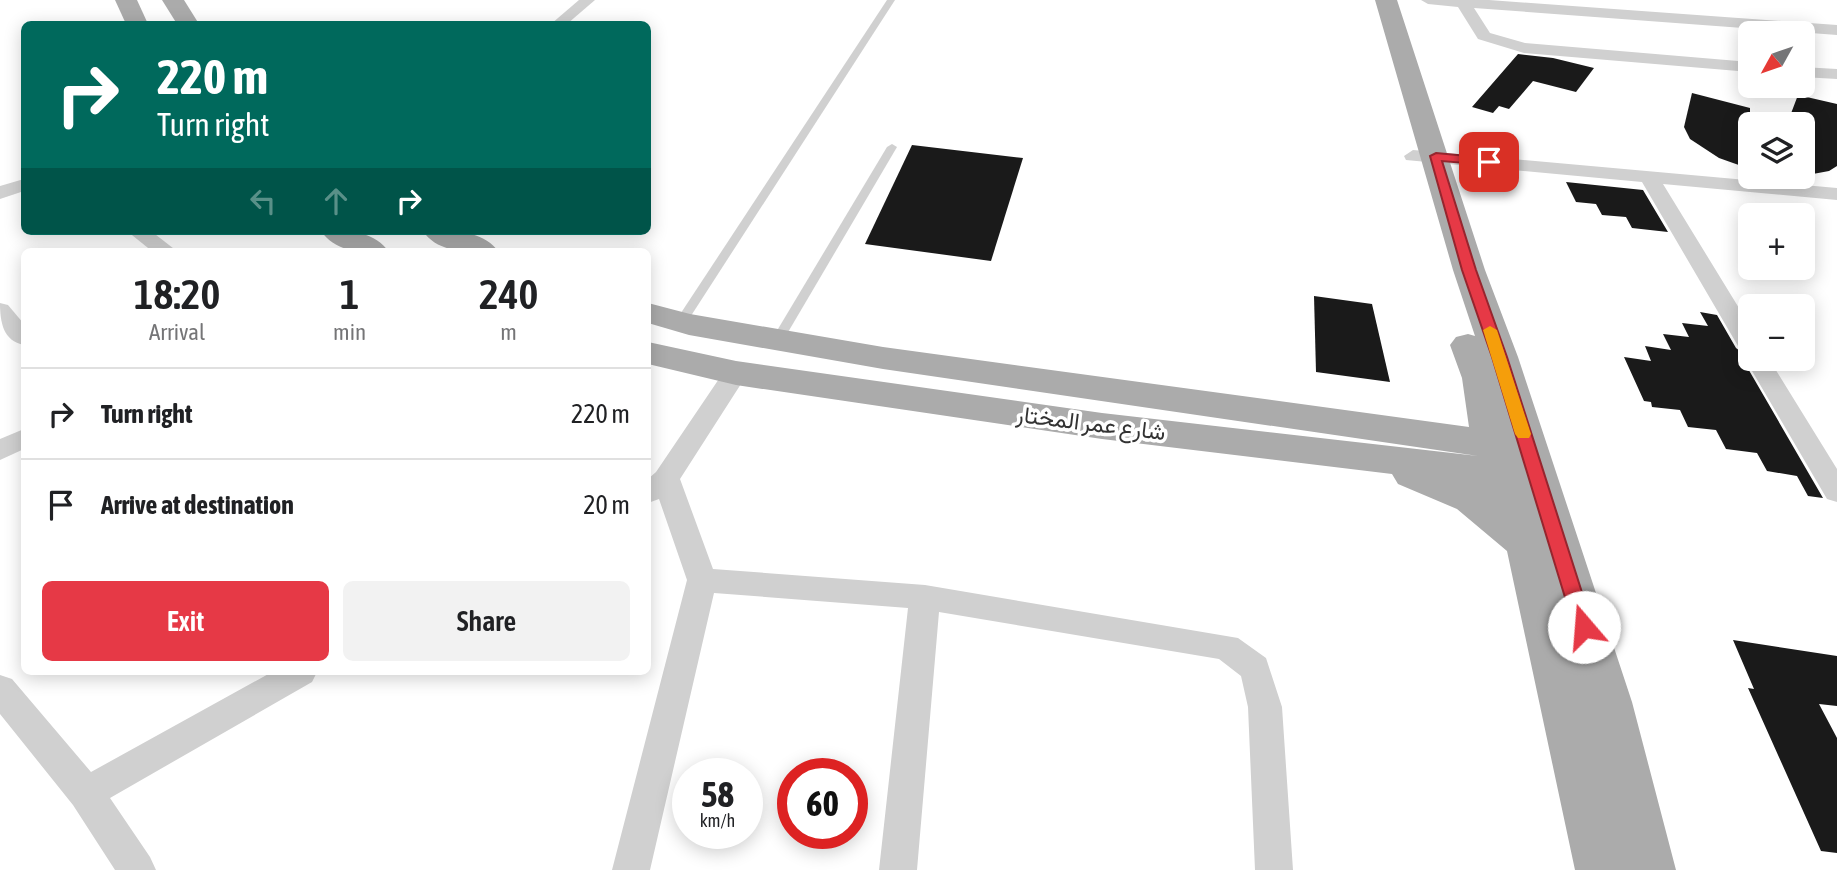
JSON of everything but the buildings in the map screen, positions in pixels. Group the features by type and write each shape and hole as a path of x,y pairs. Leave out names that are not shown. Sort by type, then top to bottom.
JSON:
{"main road":[{"path":"126,0 136,21"},
{"path":"173,0 186,21"},
{"path":"1369,0 1424,156 1469,270 1515,460 1527,543 1603,870"},
{"path":"1386,0 1424,156 1439,259 1480,378 1515,460 1608,702 1648,870"},
{"path":"344,235 366,248"},
{"path":"447,235 474,248"},
{"name":"شارع عمر المختار","path":"659,323 1392,428 1515,460"},
{"name":"شارع عمر المختار","path":"651,354 736,373 1102,426 1357,455 1515,460"},
{"path":"1392,428 1435,421 1451,414 1480,378"},
{"path":"1357,455 1471,498 1527,543"}],"street":[{"path":"562,21 588,0"},
{"path":"1428,0 1837,30"},
{"path":"1463,2 1484,36 1524,48 1738,66"},
{"path":"1815,73 1837,74"},
{"path":"1424,156 1837,194"},
{"path":"1649,177 1738,326"},
{"path":"0,193 21,186"},
{"path":"143,235 161,248"},
{"path":"0,310 21,334"},
{"path":"1765,371 1837,492"},
{"path":"631,870 702,580 657,486 736,373"},
{"path":"0,451 21,440"},
{"path":"702,580 925,597 1227,647 1255,668 1265,706 1274,870"},
{"path":"898,870 925,597"},
{"path":"86,793 296,675"},
{"path":"0,689 86,793 137,870"}],"lane":[{"path":"659,323 891,0"},
{"path":"778,339 892,147"}],"slow traffic":[{"path":"1490,330 1523,434"}],"route":[{"path":"1489,162 1436,156 1469,270 1500,357 1584,627"}]}
